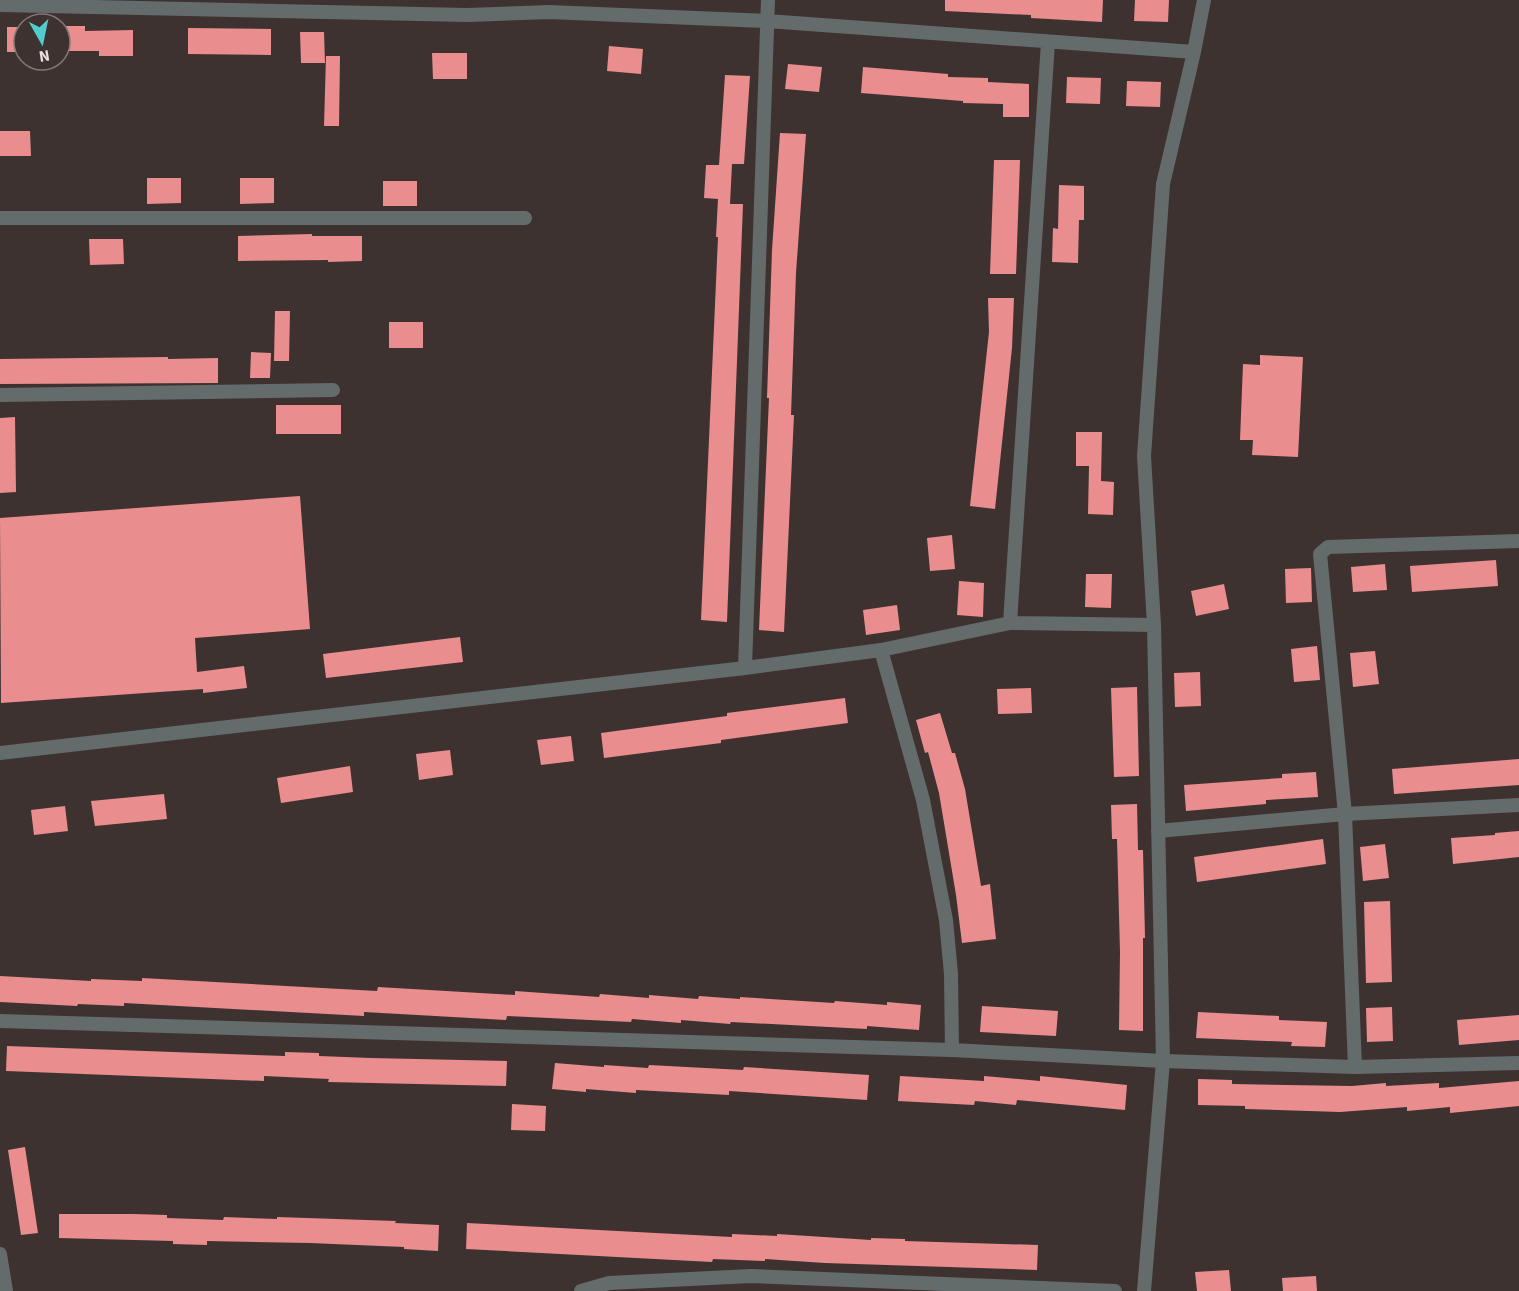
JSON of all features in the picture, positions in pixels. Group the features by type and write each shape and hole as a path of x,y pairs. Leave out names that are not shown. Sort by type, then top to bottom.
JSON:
{"street":[{"path":"745,668 768,0"},
{"path":"1144,1291 1163,1061 1154,625 1144,444 1163,184 1204,0"},
{"path":"0,5 467,15 548,6 1194,52"},
{"path":"1010,623 1048,42"},
{"path":"0,218 525,218"},
{"path":"0,395 333,390"},
{"path":"1355,1067 1345,814 1320,554 1328,546 1519,541"},
{"path":"0,753 745,668 881,650 1010,623 1154,625"},
{"path":"881,650 923,800 946,920 951,974 952,1050"},
{"path":"1158,831 1345,814 1519,805"},
{"path":"0,1021 952,1050 1163,1061 1355,1067 1519,1063"},
{"path":"0,1254 6,1291"},
{"path":"580,1291 609,1283 752,1276 1115,1291"}],"building":[{"path":"945,0 1103,0 1102,22 1031,18 1031,15 945,11"},
{"path":"1135,0 1169,0 1168,22 1134,21"},
{"path":"72,26 85,26 85,31 133,30 133,56 99,56 99,51 72,51"},
{"path":"7,27 12,27 12,52 7,52"},
{"path":"188,28 271,29 271,55 188,54"},
{"path":"300,32 324,32 325,63 301,63"},
{"path":"609,46 643,49 641,74 607,71"},
{"path":"432,53 467,53 467,79 433,79"},
{"path":"326,56 340,56 339,126 324,126"},
{"path":"788,64 822,67 819,92 785,89"},
{"path":"863,67 948,74 948,77 988,78 988,82 1029,84 1029,117 1003,117 1003,104 963,103 963,101 861,93"},
{"path":"725,75 750,76 744,164 732,164 730,204 743,204 727,622 701,620 718,237 716,237 718,199 704,198 706,165 719,165"},
{"path":"1067,77 1101,78 1100,104 1066,103"},
{"path":"1127,81 1161,82 1160,107 1126,106"},
{"path":"0,131 30,131 31,156 0,156"},
{"path":"780,133 806,134 796,273 791,415 794,415 784,632 759,630 769,398 767,398 772,250"},
{"path":"994,160 1020,160 1016,274 990,274"},
{"path":"147,178 181,178 181,203 147,204"},
{"path":"240,178 274,178 274,203 240,204"},
{"path":"383,181 417,181 417,206 383,206"},
{"path":"1059,185 1084,186 1084,220 1079,220 1078,263 1052,262 1053,228 1058,229"},
{"path":"312,234 312,236 362,236 362,261 238,261 238,236"},
{"path":"89,239 123,239 124,264 90,265"},
{"path":"988,298 1014,298 1012,348 995,509 970,506 989,332"},
{"path":"275,311 290,311 289,361 274,361"},
{"path":"389,322 423,322 423,348 389,348"},
{"path":"251,352 271,353 270,378 250,378"},
{"path":"1260,355 1303,357 1298,457 1252,455 1253,440 1240,440 1243,364 1260,365"},
{"path":"168,357 168,359 218,358 218,383 0,384 0,359"},
{"path":"276,405 341,405 341,434 276,434"},
{"path":"15,417 16,492 0,493 0,418"},
{"path":"1076,432 1102,432 1101,481 1114,482 1113,515 1088,514 1089,466 1076,466"},
{"path":"300,496 310,629 195,638 197,672 244,666 247,688 203,693 203,689 1,703 0,518"},
{"path":"952,535 955,569 930,571 927,538"},
{"path":"1496,560 1498,586 1412,592 1410,566"},
{"path":"1385,564 1387,590 1353,592 1351,567"},
{"path":"1311,568 1312,602 1286,603 1285,569"},
{"path":"1086,574 1112,574 1111,608 1085,607"},
{"path":"959,581 984,583 983,617 957,615"},
{"path":"1224,584 1229,609 1196,616 1191,591"},
{"path":"897,605 900,630 866,635 863,610"},
{"path":"460,637 463,662 326,678 323,654"},
{"path":"1317,646 1320,680 1294,682 1291,649"},
{"path":"1375,651 1379,684 1353,687 1350,653"},
{"path":"1200,672 1201,706 1175,707 1174,673"},
{"path":"1137,687 1139,776 1114,777 1111,688"},
{"path":"1031,688 1032,713 998,714 997,689"},
{"path":"845,698 848,723 604,758 601,733 727,716 727,713"},
{"path":"940,713 965,789 981,886 990,884 996,939 962,943 939,793 928,752 925,753 916,720"},
{"path":"571,736 574,761 541,765 537,740"},
{"path":"450,750 453,775 419,780 416,754"},
{"path":"1519,759 1519,785 1394,794 1392,769"},
{"path":"350,766 353,792 281,803 277,778"},
{"path":"1316,772 1318,797 1266,800 1266,804 1186,811 1184,785 1282,778 1282,774"},
{"path":"164,794 167,819 95,826 91,801"},
{"path":"1137,804 1138,850 1143,850 1145,938 1143,938 1143,1031 1119,1030 1120,952 1117,839 1112,839 1111,805"},
{"path":"65,806 68,831 34,835 31,810"},
{"path":"1519,831 1519,857 1453,864 1451,838"},
{"path":"1323,839 1326,864 1197,882 1194,857"},
{"path":"1385,844 1389,878 1363,881 1360,847"},
{"path":"1390,901 1392,982 1366,983 1364,902"},
{"path":"0,976 91,981 91,979 142,981 142,978 377,991 378,987 515,995 515,991 599,997 600,994 649,998 649,995 698,999 699,996 740,999 740,997 834,1003 835,1001 887,1005 887,1002 921,1005 919,1030 867,1026 867,1029 731,1022 730,1024 681,1020 681,1023 632,1019 631,1022 507,1016 506,1020 364,1012 364,1016 124,1003 124,1006 78,1004 77,1006 0,1002"},
{"path":"982,1006 1058,1011 1056,1036 980,1032"},
{"path":"1392,1007 1393,1041 1367,1042 1366,1008"},
{"path":"1198,1012 1279,1016 1279,1020 1327,1022 1325,1047 1291,1046 1292,1042 1196,1038"},
{"path":"1519,1015 1519,1040 1459,1045 1457,1020"},
{"path":"7,1046 285,1056 285,1052 319,1053 319,1056 507,1061 506,1086 328,1082 329,1079 264,1076 264,1081 6,1071"},
{"path":"555,1063 648,1068 649,1065 743,1070 744,1067 869,1075 867,1100 729,1091 729,1095 636,1090 636,1093 586,1089 586,1092 552,1089"},
{"path":"900,1076 984,1081 984,1076 1040,1081 1040,1076 1127,1085 1125,1110 1017,1100 1016,1105 975,1101 974,1105 898,1101"},
{"path":"1198,1079 1232,1080 1232,1084 1352,1086 1386,1083 1386,1086 1439,1083 1439,1088 1519,1081 1519,1106 1450,1113 1450,1107 1407,1111 1407,1107 1340,1112 1245,1109 1245,1106 1198,1105"},
{"path":"512,1104 546,1106 545,1131 511,1130"},
{"path":"25,1147 38,1233 21,1235 8,1150"},
{"path":"59,1214 167,1215 167,1218 223,1220 224,1217 277,1219 277,1217 396,1221 395,1223 439,1225 438,1251 404,1249 404,1247 310,1243 207,1241 207,1245 173,1244 173,1241 59,1238"},
{"path":"467,1223 732,1237 732,1234 777,1236 777,1234 871,1240 871,1238 905,1239 905,1241 1038,1245 1037,1270 765,1259 765,1261 713,1259 712,1262 466,1249"},
{"path":"1229,1270 1231,1291 1197,1291 1195,1272"},
{"path":"1316,1276 1317,1291 1283,1291 1282,1278"}]}
